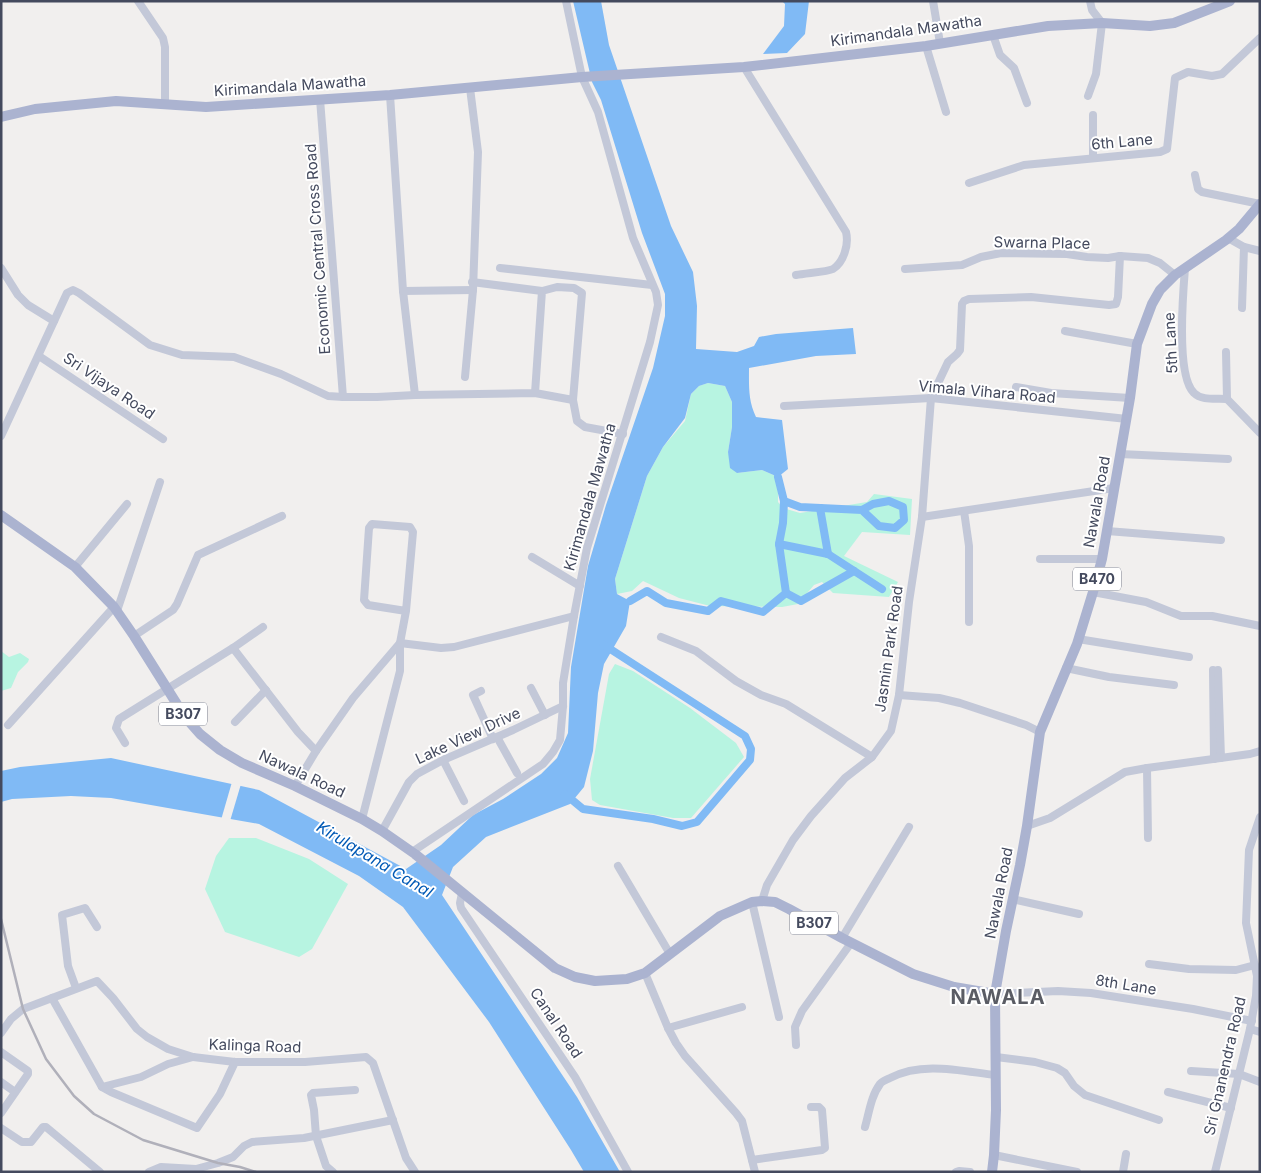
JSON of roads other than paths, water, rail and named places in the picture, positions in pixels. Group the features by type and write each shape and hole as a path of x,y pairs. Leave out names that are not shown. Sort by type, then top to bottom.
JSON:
{"main road":[{"name":"Kirimandala Mawatha","path":"1,117 35,109 116,101 206,107 390,95 582,77 744,67 926,46 1048,26 1102,23 1150,26 1174,23 1230,1"},
{"name":"Nawala Road","path":"992,1172 996,1110 995,994 1027,826 1040,732 1078,639 1102,558 1127,419 1137,344 1152,304 1160,290 1175,275 1240,229 1260,204"},
{"name":"Nawala Road","path":"1,515 76,567 116,609 185,717 200,734 220,750 242,763 295,786 382,831 413,853 556,968 575,977 595,981 627,979 645,972"},
{"name":"B307","path":"645,972 720,916 757,901 775,902 846,941 913,974 954,986 995,994"}],"street":[{"path":"138,1 163,38 165,47 165,105"},
{"path":"566,1 582,77"},
{"path":"933,1 940,44"},
{"path":"1088,96 1096,74 1102,23 1092,10 1090,1"},
{"path":"993,35 1000,55 1014,68 1027,103"},
{"name":"6th Lane","path":"969,183 1024,165 1160,152 1167,149 1175,78 1188,72 1212,76 1222,74 1260,38"},
{"path":"926,46 946,112"},
{"path":"744,67 846,232 848,240 841,261 832,269 796,274"},
{"name":"Kirimandala Mawatha","path":"413,853 543,764 560,740 563,683 587,548 623,434 654,324 658,305 656,292 633,238 598,112 582,77"},
{"path":"465,377 472,286 478,152 470,88"},
{"path":"390,95 403,291 415,395"},
{"name":"Economic Central Cross Road","path":"320,99 343,397"},
{"path":"1093,115 1093,158"},
{"path":"1195,175 1198,190 1202,192 1260,204"},
{"path":"1228,238 1244,247 1260,251"},
{"path":"1242,308 1244,247"},
{"name":"Swarna Place","path":"905,269 962,264 981,257 1001,253 1067,254 1087,257 1108,258 1120,256 1148,258 1160,263 1175,275"},
{"name":"Jasmin Park Road","path":"757,901 793,840 811,816 846,778 872,757 891,731 899,695 909,602 922,517 932,398 948,362 960,350 962,304 969,299 1031,296 1109,305 1116,304 1120,256"},
{"path":"1,268 18,296 28,305 54,321"},
{"path":"500,268 652,285"},
{"name":"5th Lane","path":"1185,268 1182,349 1187,381 1193,393 1203,398 1227,399"},
{"path":"403,291 472,286 542,291 557,287 574,288 582,293 573,400 577,421 585,427 623,434"},
{"path":"1,436 67,293 73,290 150,345 182,355 234,357 281,374 328,396 377,398 415,395 535,392 573,400"},
{"path":"535,392 542,291"},
{"path":"1065,332 1137,344"},
{"path":"1226,352 1227,399 1260,433"},
{"name":"Sri Vijaya Road","path":"39,356 163,439"},
{"path":"1016,387 1050,393 1130,398"},
{"name":"Vimala Vihara Road","path":"784,406 932,398 1127,419"},
{"path":"1120,454 1228,459"},
{"path":"8,725 116,609 160,482"},
{"path":"922,517 1114,488"},
{"path":"76,567 127,504"},
{"path":"964,511 969,546 969,622"},
{"path":"134,636 173,610 198,555 282,516"},
{"path":"362,819 400,671 400,643 406,611 413,532 410,527 372,524 369,528 364,600 368,605 406,611"},
{"path":"1107,531 1221,540"},
{"path":"532,557 580,586"},
{"path":"1040,559 1102,558"},
{"path":"1093,592 1146,602 1182,616 1212,616 1260,626"},
{"path":"400,643 441,648 454,647 574,616"},
{"path":"125,744 116,728 119,720 263,627"},
{"path":"661,637 696,651 736,681 761,695 786,704 872,757"},
{"path":"1078,639 1189,657"},
{"path":"295,786 316,751 353,698 400,643"},
{"path":"233,648 298,732 316,751"},
{"path":"1066,668 1109,677 1174,684"},
{"path":"1215,670 1217,759"},
{"path":"531,688 545,715"},
{"path":"235,722 266,690"},
{"path":"481,691 473,695 495,738 517,773"},
{"path":"899,695 938,698 960,703 1026,725 1040,732"},
{"name":"Lake View Drive","path":"382,831 416,774 563,706"},
{"path":"1027,826 1050,818 1125,772 1260,751"},
{"path":"444,760 464,800"},
{"path":"1147,768 1148,838"},
{"name":"Sri Gnanendra Road","path":"1215,1172 1251,1025 1256,996 1258,976 1246,923 1249,850 1260,818"},
{"path":"796,1045 795,1028 802,1011 846,941 909,827"},
{"path":"618,866 670,954"},
{"name":"Canal Road","path":"462,893 461,908 576,1076 628,1172"},
{"path":"1012,899 1079,914"},
{"path":"757,901 779,1018"},
{"path":"76,988 68,966 62,915 85,908 97,928"},
{"path":"1149,964 1198,970 1236,970 1255,966"},
{"path":"645,972 676,1043 685,1056 742,1121 755,1172"},
{"name":"Kalinga Road","path":"1,1033 11,1019 23,1009 97,981 113,998 136,1029 168,1049 193,1057 235,1062 305,1062 366,1057 373,1063 406,1158 415,1172"},
{"name":"8th Lane","path":"995,994 1058,991 1091,993 1193,1009 1251,1025 1260,1032"},
{"path":"52,998 102,1087 197,1128 220,1094 235,1062"},
{"path":"668,1028 742,1007"},
{"path":"1,1052 28,1070 28,1074 2,1112"},
{"path":"102,1087 141,1077 168,1064 193,1057"},
{"path":"996,1058 1035,1062 1056,1068 1065,1073 1074,1086 1085,1095 1159,1120"},
{"path":"865,1127 872,1100 881,1083 898,1074 933,1068 995,1075"},
{"path":"1191,1071 1239,1074 1260,1082"},
{"path":"1,1082 16,1092"},
{"path":"333,1172 326,1166 316,1136 311,1095 313,1093 355,1090"},
{"path":"1168,1092 1231,1108"},
{"path":"752,1160 825,1148 822,1110 819,1107 810,1107"},
{"path":"149,1172 161,1167 196,1169 218,1163 232,1157 244,1146 252,1142 304,1138 393,1120"},
{"path":"1,1128 22,1142 31,1142 43,1126 46,1127 100,1172"},
{"path":"1122,1172 1126,1154"},
{"path":"994,1155 1076,1172"},
{"path":"956,1172 970,1172"}],"water":[{"name":"Kirulapana Canal","path":"573,1 601,1 609,45 671,226 693,272 697,306 696,349 737,352 754,346 759,337 853,328 856,354 816,356 749,368 750,399 756,417 782,420 788,469 778,477 762,470 737,473 730,468 728,452 732,427 732,402 725,386 708,383 699,386 691,394 685,418 663,447 647,476 615,579 617,594 630,601 626,626 604,664 598,693 593,751 584,787 570,804 486,837 453,867 442,895 577,1097 620,1172 584,1172 489,1022 403,907 359,876 259,824 111,798 71,796 12,799 1,802 1,771 20,767 111,758 259,790 406,869 441,845 473,815 503,799 541,774 557,758 568,733 571,667 588,566 606,505 653,368 665,316 665,294 642,233 601,100 592,82"},
{"path":"782,1 809,1 805,34 787,53 763,54 784,26 785,4"}],"waterway":[{"path":"778,477 784,501 800,507 862,510 873,504 889,501 903,507 904,520 895,528 879,526 862,510"},
{"path":"630,601 647,591 666,603 708,611 721,601 763,612 786,593 779,544 783,523 784,501"},
{"path":"820,508 828,554"},
{"path":"779,544 828,554 882,589"},
{"path":"786,593 801,601 854,571"},
{"path":"565,794 583,809 653,819 682,826 697,822 750,760 751,749 745,736 604,645"}],"railway":[{"path":"1,919 23,1009 46,1059 74,1096 94,1114 143,1140 218,1163 256,1172"}],"district":[{"name":"NAWALA","path":"998,997"}]}
